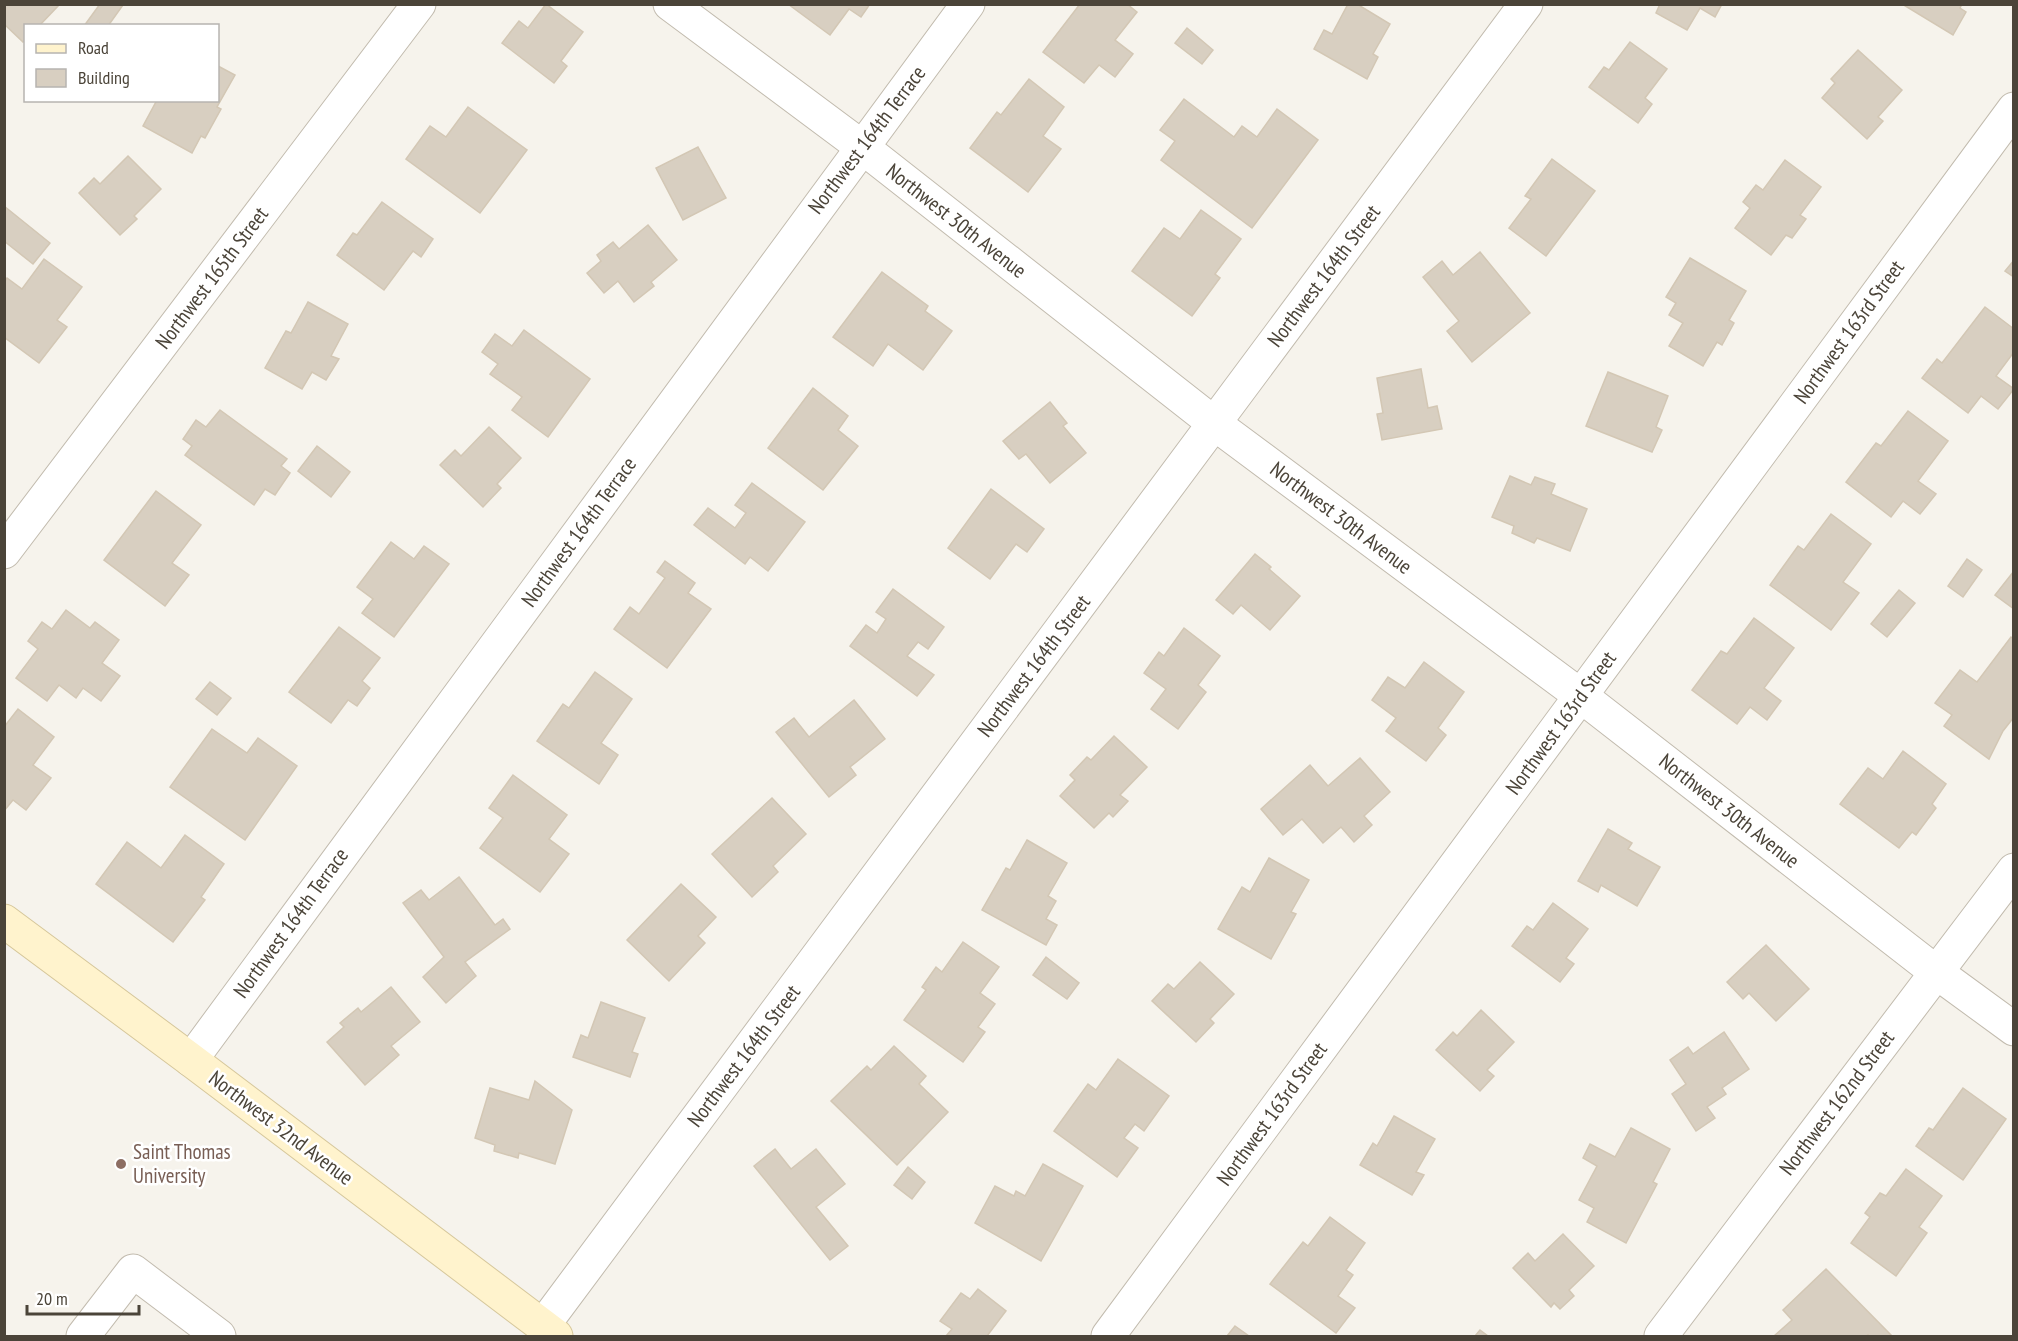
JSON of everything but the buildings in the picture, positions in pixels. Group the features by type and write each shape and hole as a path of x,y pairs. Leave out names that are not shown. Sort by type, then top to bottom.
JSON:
{"street":[{"name":"Northwest 165th Street","path":"4,552 419,4"},
{"name":"Northwest 30th Avenue","path":"670,4 862,147 1215,424 1581,696 1936,972 2013,1029"},
{"name":"Northwest 164th Terrace","path":"191,1060 968,4"},
{"name":"Northwest 164th Street","path":"549,1332 1526,4"},
{"name":"Northwest 163rd Street","path":"1108,1336 2013,110"},
{"name":"Northwest 162nd Street","path":"1662,1336 2013,870"},
{"name":"Northwest 32nd Avenue","path":"4,921 549,1332"},
{"path":"83,1336 133,1271 219,1336"}],"place":[{"name":"Saint Thomas University","path":"121,1164"}]}
